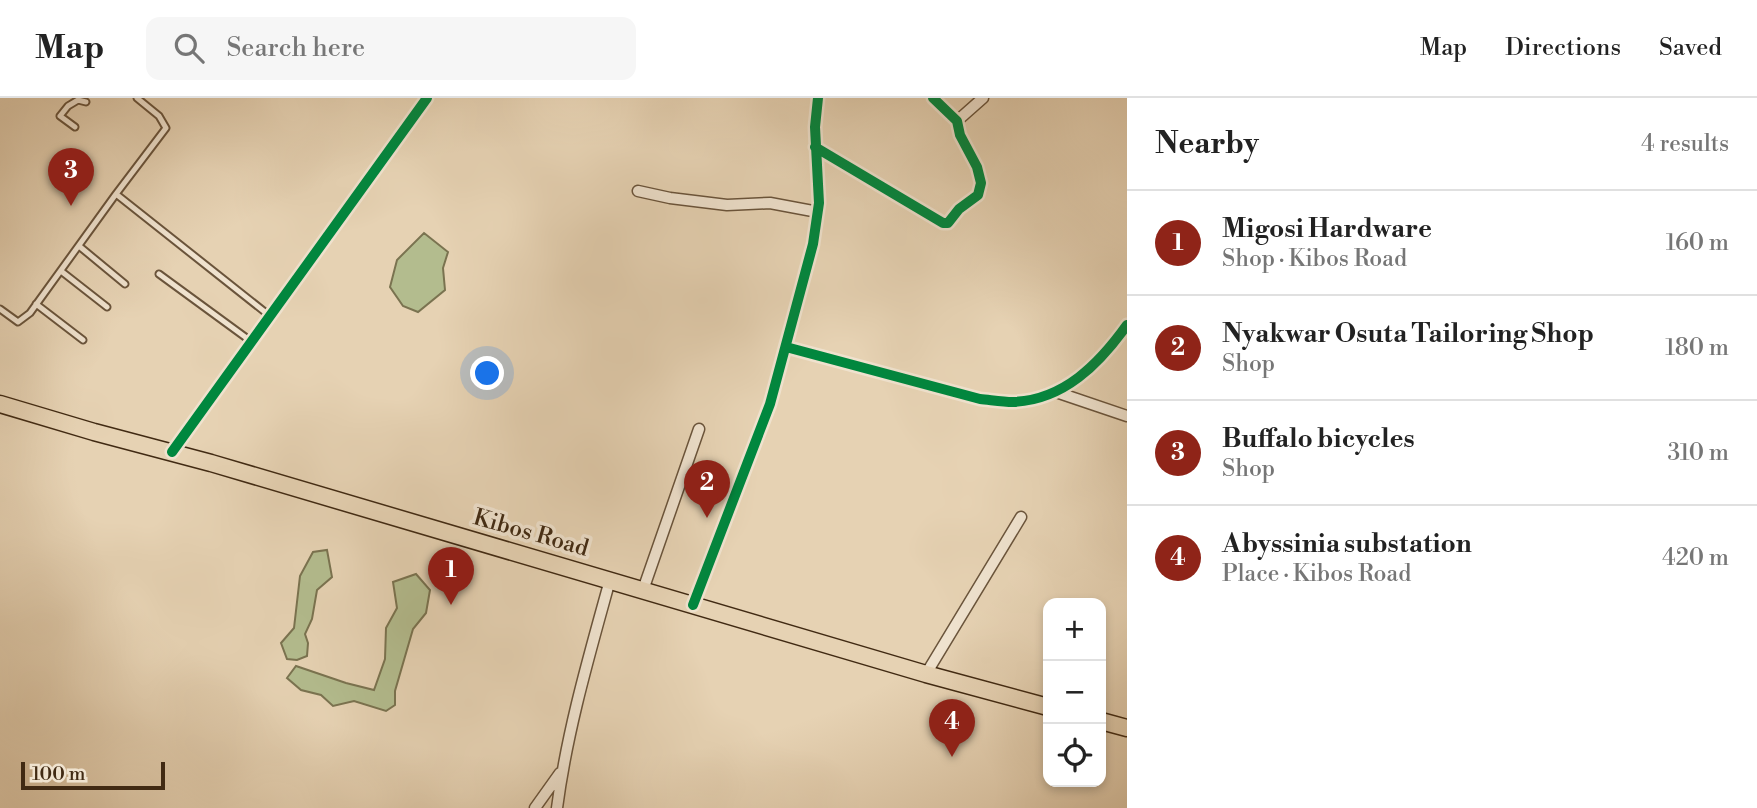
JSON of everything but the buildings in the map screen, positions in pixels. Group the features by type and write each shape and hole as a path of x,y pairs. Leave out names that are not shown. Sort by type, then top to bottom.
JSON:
{"main road":[{"name":"Kibos Road","path":"0,404 926,674 1043,705"},
{"path":"1106,722 1127,728"}],"street":[{"path":"172,452 427,98"},
{"path":"693,605 770,404 813,244 818,212 819,173 815,127 818,98"},
{"path":"815,147 943,223 948,223 959,209 978,195 981,183 977,167 960,135 957,121 933,98"},
{"path":"957,121 983,98"},
{"path":"638,191 727,205 770,203 818,212"},
{"path":"786,348 980,399 1012,402 1056,392 1086,372 1127,325"},
{"path":"1056,392 1127,416"},
{"path":"643,590 699,429"},
{"path":"926,674 1021,517"},
{"path":"557,808 562,770 582,682 610,580"},
{"path":"536,808 562,770"}],"lane":[{"path":"0,309 18,322 30,313 166,128 159,116 137,98"},
{"path":"75,127 60,116 68,106 78,100 88,102"},
{"path":"116,194 270,316"},
{"path":"79,246 125,284"},
{"path":"61,271 107,307"},
{"path":"159,274 252,342"},
{"path":"36,304 83,340"}],"green space":[{"path":"424,233 448,252 443,268 445,290 418,312 403,306 390,287 397,260"},
{"path":"327,550 332,577 317,590 312,619 305,634 308,643 307,656 297,660 287,659 281,643 294,628 300,576 313,552"},
{"path":"416,574 430,590 426,613 413,629 395,691 395,705 386,711 354,701 333,706 321,695 301,690 287,678 296,666 374,690 385,659 386,628 397,608 393,582"}],"cycle path":[{"path":"172,452 427,98"},
{"path":"693,605 770,404 813,244 819,203 815,127 818,98"},
{"path":"815,147 943,223 948,223 959,209 978,195 981,183 977,167 960,135 957,121 933,98"},
{"path":"786,347 980,399 1013,402 1048,395 1079,377 1105,353 1127,325"}],"place":[{"name":"Buffalo bicycles","path":"71,206"},
{"name":"Nyakwar Osuta Tailoring Shop","path":"707,518"},
{"name":"Migosi Hardware","path":"451,605"},
{"name":"Abyssinia substation","path":"952,757"}]}
